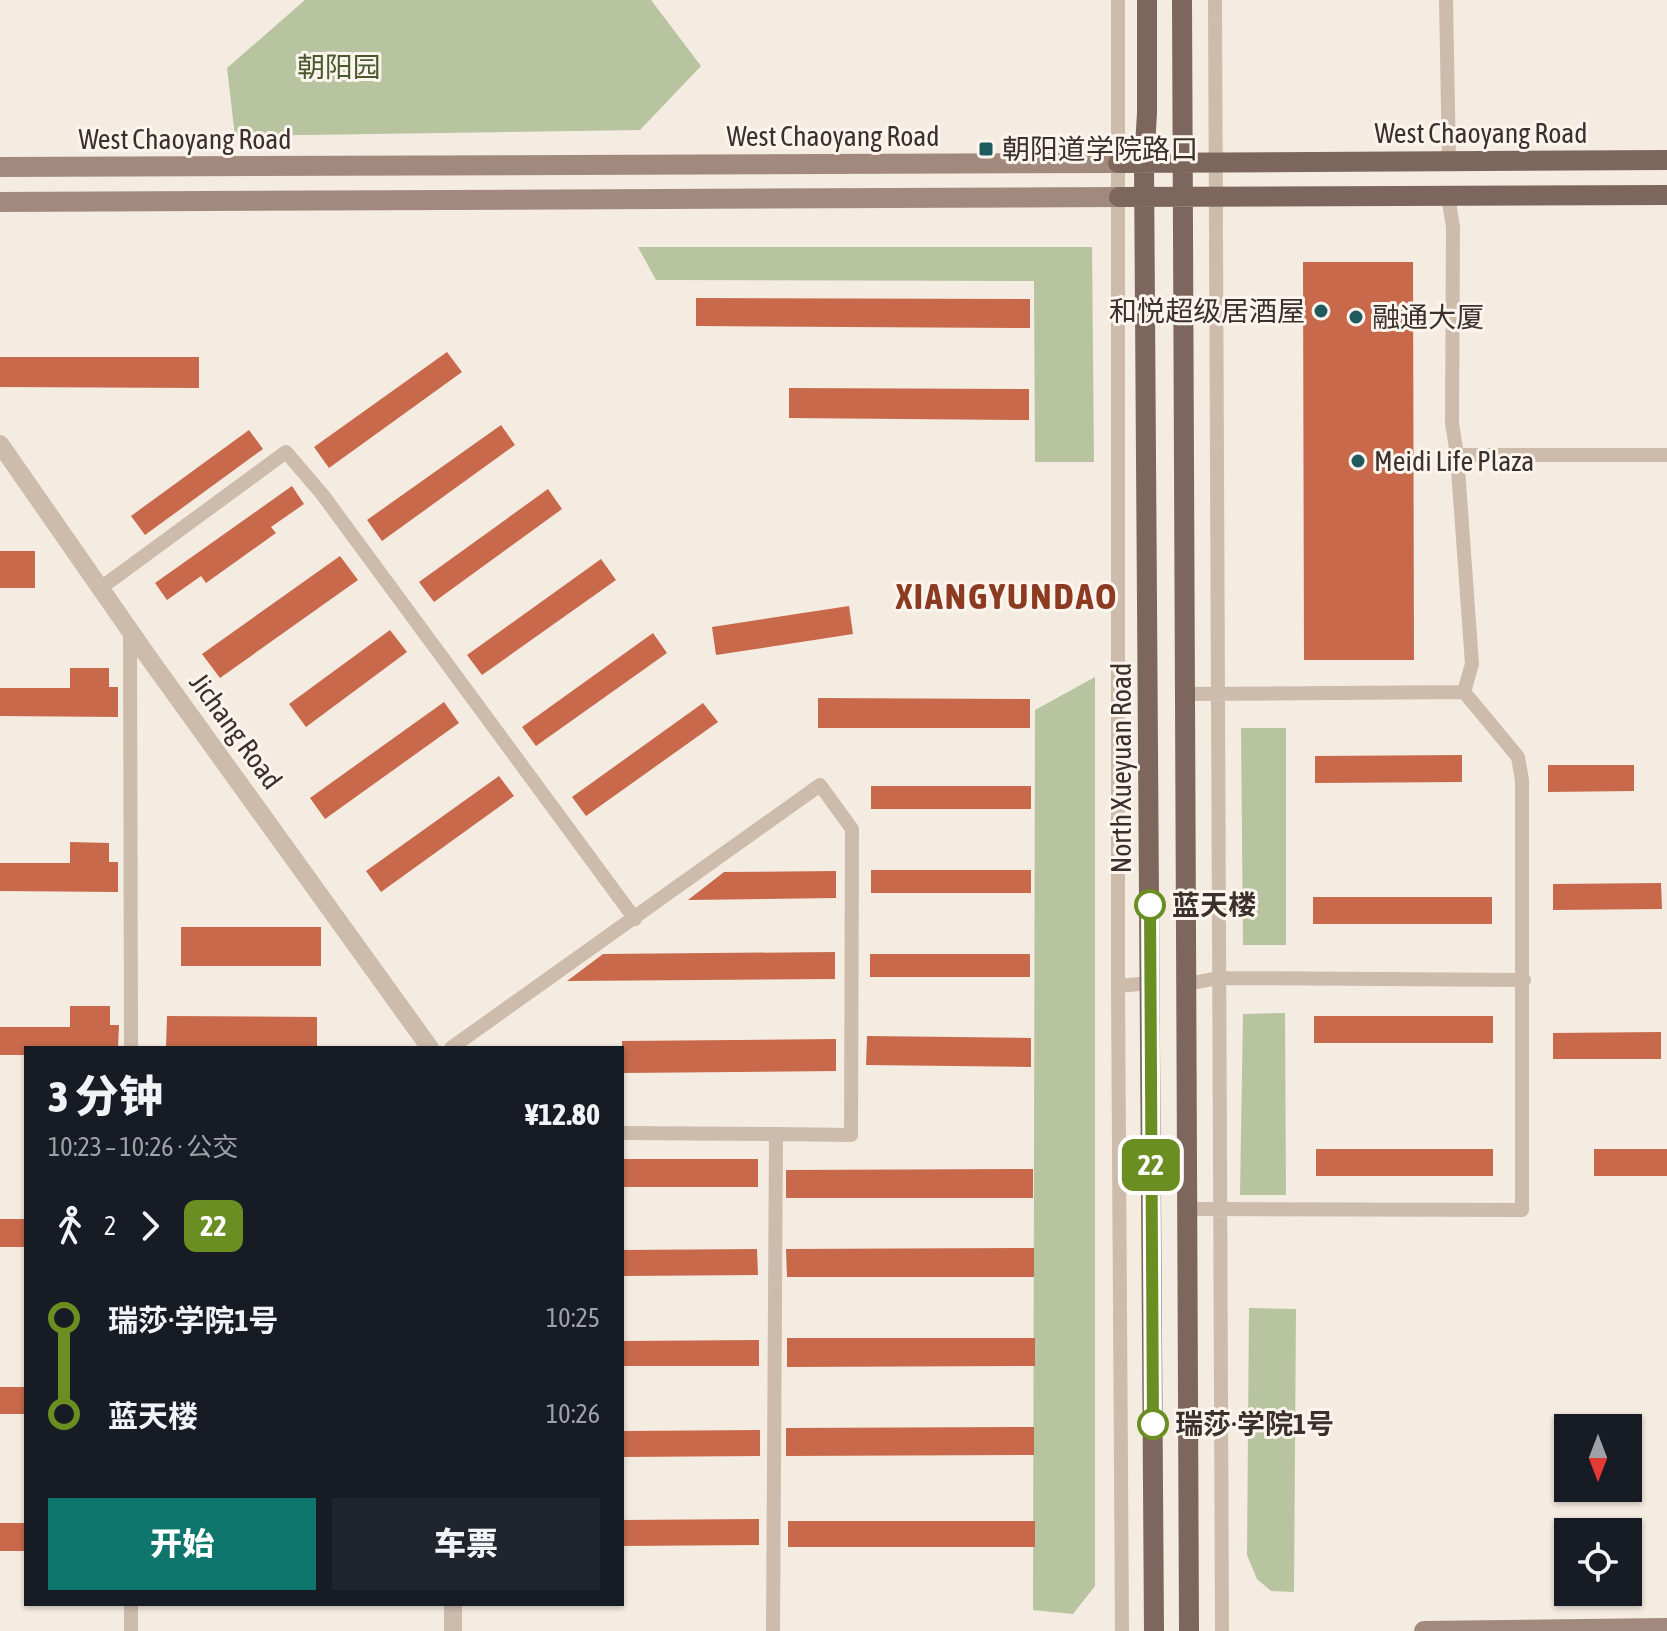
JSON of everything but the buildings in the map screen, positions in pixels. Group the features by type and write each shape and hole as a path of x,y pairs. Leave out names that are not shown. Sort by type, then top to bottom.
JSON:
{"main road":[{"name":"North Xueyuan Road","path":"1147,0 1144,163 1154,1631"},
{"path":"1182,0 1189,1631"},
{"name":"West Chaoyang Road","path":"0,167 1667,160"},
{"path":"0,202 1667,195"},
{"path":"1150,983 1187,984"},
{"path":"1424,1631 1667,1628"}],"street":[{"path":"1118,0 1118,986 1122,1631"},
{"path":"1215,0 1222,1631"},
{"path":"1446,0 1452,161"},
{"path":"1452,161 1455,0"},
{"path":"1448,196 1453,227 1452,423 1472,664 1464,692"},
{"name":"Jichang Road","path":"0,444 429,1046"},
{"path":"102,587 286,452 322,494 635,919"},
{"path":"1457,455 1667,455"},
{"path":"130,629 131,1046"},
{"path":"1186,694 1464,692"},
{"path":"1188,1209 1522,1210 1522,780 1518,757 1464,692"},
{"path":"454,1046 820,785 852,829 851,1135 624,1133"},
{"path":"1187,984 1218,978 1524,980"},
{"path":"1118,986 1150,983"},
{"path":"773,1631 776,1134"},
{"path":"131,1606 131,1631"},
{"path":"453,1606 453,1631"}],"green space":[{"name":"朝阳园","path":"305,0 651,0 701,66 640,130 235,136 227,68"},
{"path":"638,247 1092,247 1094,462 1035,462 1034,281 656,280"},
{"path":"1095,677 1095,1586 1073,1614 1033,1610 1035,710"},
{"path":"1241,728 1286,728 1286,945 1243,945"},
{"path":"1285,1013 1286,1195 1240,1195 1243,1014"},
{"path":"1249,1308 1296,1309 1294,1592 1271,1591 1257,1579 1247,1555"}],"bus line":[{"name":"22","path":"1150,905 1153,1424"}],"place":[{"name":"朝阳道学院路口","path":"986,149"},
{"name":"和悦超级居酒屋","path":"1321,311"},
{"name":"融通大厦","path":"1356,317"},
{"name":"Meidi Life Plaza","path":"1358,461"},
{"name":"蓝天楼","path":"1150,905"},
{"name":"瑞莎·学院1号","path":"1153,1424"}],"district":[{"name":"XIANGYUNDAO","path":"1007,596"}]}
